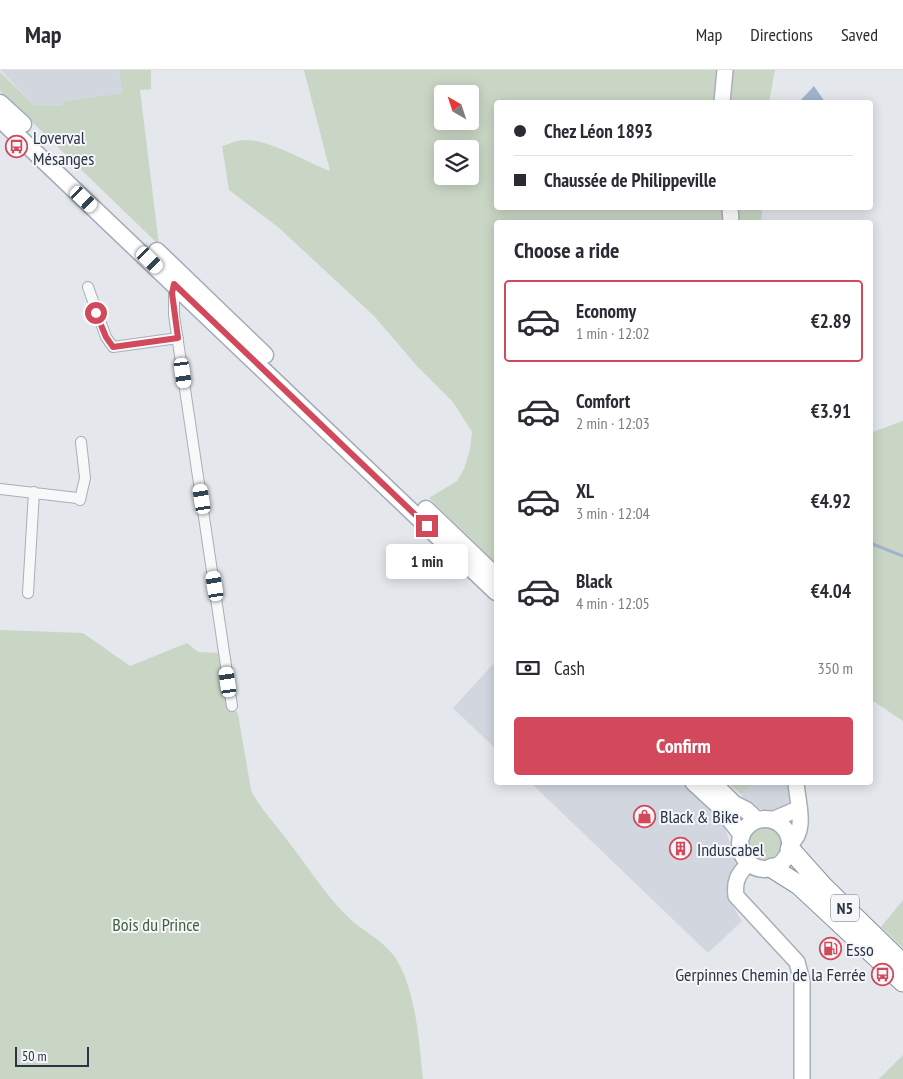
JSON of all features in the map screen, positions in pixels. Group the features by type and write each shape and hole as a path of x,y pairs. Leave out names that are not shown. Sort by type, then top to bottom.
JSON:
{"highway":[{"name":"N5","path":"790,846 823,886 903,965"},
{"name":"N5","path":"772,868 800,885 903,982"}],"main road":[{"path":"0,103 494,574"},
{"path":"0,119 494,590"},
{"path":"696,785 720,807 742,835"},
{"name":"N5","path":"715,785 734,804 784,828 790,846"},
{"path":"749,863 741,850 742,835 751,824 765,820"},
{"path":"772,868 784,861 790,846"},
{"name":"N5","path":"749,863 756,867 772,868"}],"street":[{"path":"722,100 725,70"},
{"path":"174,284 172,293 178,338 232,706"},
{"path":"88,288 106,337 113,347 178,338"},
{"path":"0,489 34,492 80,500 85,478 81,442"},
{"path":"28,593 34,492"},
{"path":"790,846 798,839 801,828 796,785"},
{"path":"765,820 798,809"},
{"path":"749,863 738,875 735,884 736,896 797,962 802,981 802,1079"}],"shaded area":[{"path":"0,70 119,70 122,93 64,101 62,106 34,105"},
{"path":"494,663 494,747 453,708"},
{"path":"533,785 683,785 724,825 736,861 726,895 742,921 708,953"},
{"path":"752,785 792,785 793,800 779,810 769,811 746,805 741,794"}],"green space":[{"path":"119,70 151,70 151,89 140,90 159,245 0,91 0,72 34,105 62,106 64,101 122,93"},
{"path":"304,70 722,70 718,100 494,100 494,210 724,210 725,220 494,220 494,561 429,498 457,481 464,469 470,449 472,432 453,402 417,366 374,316 278,227 229,190 222,146 242,140 266,143 330,171"},
{"path":"729,70 775,70 769,100 726,100"},
{"path":"734,210 762,210 761,220 735,220"},
{"path":"903,421 903,721 873,701 873,432"},
{"name":"Bois du Prince","path":"0,630 83,633 130,666 187,643 198,652 219,653 227,700 238,714 251,790 263,810 322,888 352,921 384,945 395,957 408,984 412,1000 423,1079 0,1079"},
{"path":"730,785 752,785 741,794"},
{"path":"765,825 772,826 777,830 781,835 781,849 777,854 772,858 765,859 758,858 753,854 749,849 748,842 749,835 753,830 758,826"},
{"path":"903,900 903,948 881,927"},
{"path":"903,1055 903,1079 879,1079"}],"water":[{"path":"814,86 824,100 801,100"}],"waterway":[{"path":"873,544 903,556"}],"place":[{"name":"Loverval Mésanges","path":"17,147"},
{"name":"Black & Bike","path":"644,816"},
{"name":"Induscabel","path":"681,849"},
{"name":"Esso","path":"830,949"},
{"name":"Gerpinnes Chemin de la Ferrée","path":"882,974"}],"route":[{"path":"96,313 106,337 113,347 178,338 172,293 174,284 240,348 260,364 427,526"}]}
